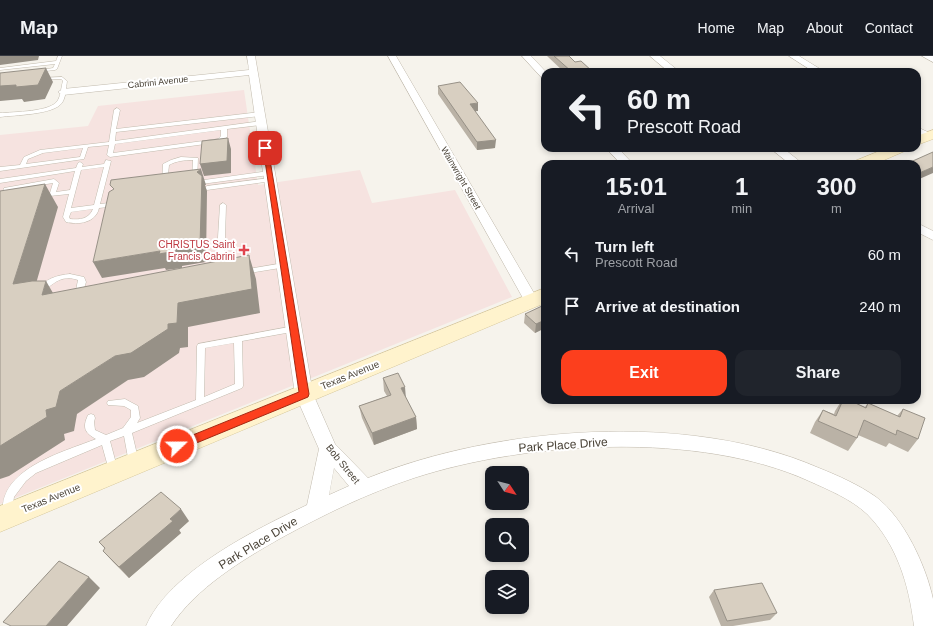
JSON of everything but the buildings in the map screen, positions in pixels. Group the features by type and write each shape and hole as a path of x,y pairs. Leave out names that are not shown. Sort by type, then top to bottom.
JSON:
{"street":[{"name":"Bob Street","path":"251,56 304,394 328,449 364,488"},
{"name":"Wainwright Street","path":"392,56 538,298"},
{"path":"526,56 541,72"},
{"path":"654,56 670,68"},
{"path":"665,56 681,68"},
{"path":"793,56 813,68"},
{"path":"926,56 933,59"},
{"name":"Cabrini Avenue","path":"63,92 253,72"},
{"path":"616,152 623,160"},
{"path":"781,152 792,160"},
{"path":"792,152 803,160"},
{"path":"871,160 890,152"},
{"path":"921,229 933,236"},
{"name":"Texas Avenue","path":"4,518 538,298"},
{"name":"Park Place Drive","path":"158,626 171,606 205,576 272,532 316,510 393,476 430,465 538,444 632,441 700,445 749,452 779,460 811,472 852,494 873,507 894,534 915,576 928,619"},
{"path":"316,510 328,449"}],"lane":[{"path":"32,72 55,69 60,56"},
{"path":"0,69 58,62"},
{"path":"0,115 46,109 57,105 61,101 65,81 62,78 37,80"},
{"path":"86,146 78,169 66,217 68,221 76,222 92,217 110,155 117,110"},
{"path":"22,166 26,158 33,154 224,128 260,118"},
{"path":"113,130 260,118"},
{"path":"110,155 220,140 224,137 224,128"},
{"path":"0,169 82,158"},
{"path":"169,186 164,184 166,164 192,158 196,160 192,183 270,177"},
{"path":"0,180 107,165"},
{"path":"209,188 270,177"},
{"path":"7,201 2,200 6,189 54,181 56,183 52,195"},
{"path":"37,197 72,192"},
{"path":"68,210 116,204"},
{"path":"223,205 223,275 284,265"},
{"path":"40,298 39,292 46,284 65,276 80,279 82,286 80,290"},
{"path":"200,402 201,346 294,329"},
{"path":"4,518 9,496 23,478 46,464 239,386 238,339"},
{"path":"111,403 125,402 135,408 136,418 127,430 124,468"},
{"path":"92,418 89,422 91,432 105,439 124,468"}],"shaded area":[{"name":"CHRISTUS Saint Francis Cabrini","path":"244,90 258,185 360,170 372,203 455,190 512,297 0,504 0,135 88,126 98,106"}],"place":[{"name":"CHRISTUS Saint Francis Cabrini","path":"244,250"}],"route":[{"path":"177,446 304,394 265,148"}]}
